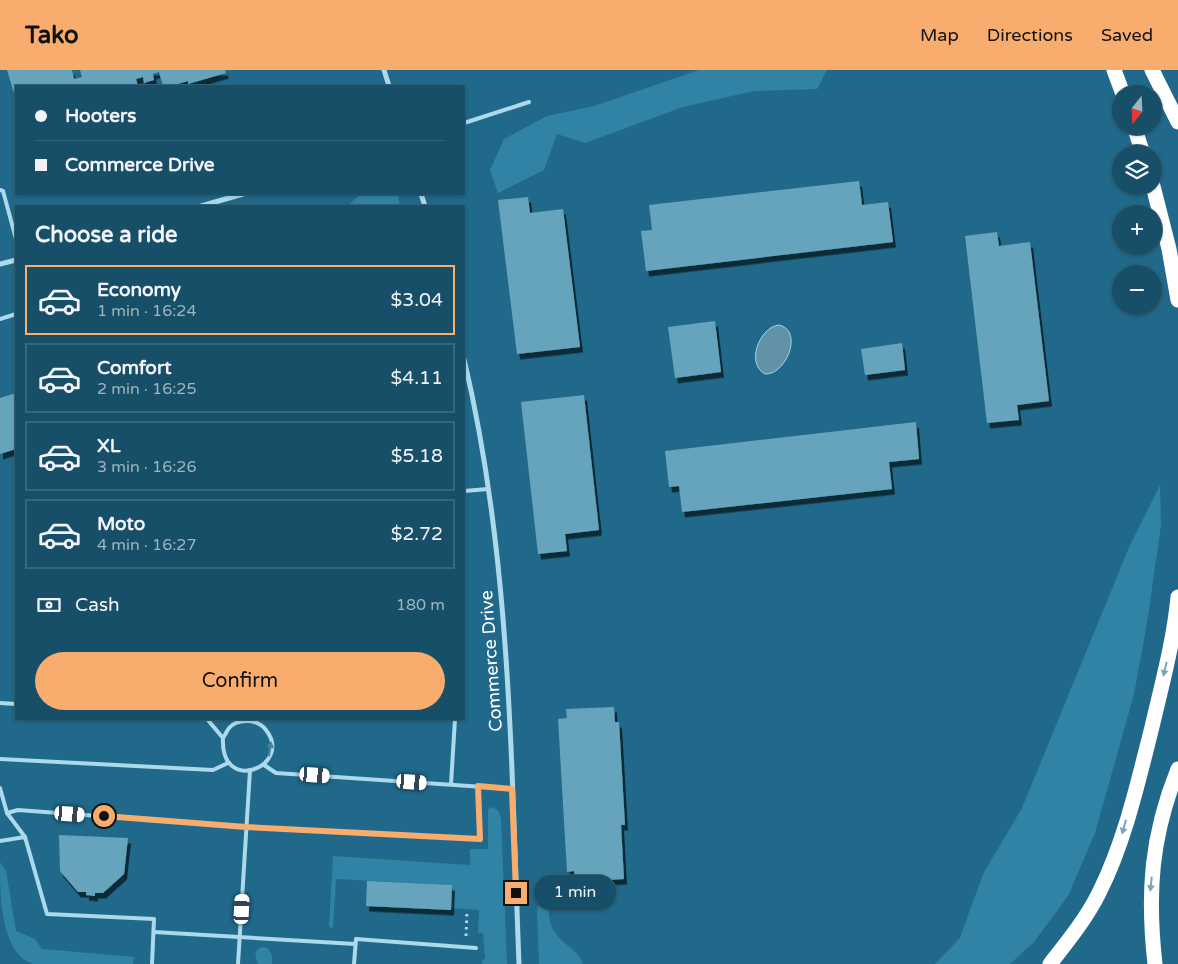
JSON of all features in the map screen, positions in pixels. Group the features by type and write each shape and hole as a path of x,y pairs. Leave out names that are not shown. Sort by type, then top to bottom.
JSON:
{"highway":[{"path":"1114,70 1120,85"},
{"path":"1152,70 1178,122"},
{"path":"1155,195 1169,249 1178,300"},
{"path":"1050,964 1081,923 1099,892 1118,847 1157,706 1178,597"},
{"path":"1155,964 1150,894 1154,859 1161,817 1178,769"}],"street":[{"path":"384,70 389,85"},
{"path":"204,205 240,195"},
{"path":"0,264 15,260"},
{"name":"Commerce Drive","path":"465,364 488,489 503,616 519,964"}],"lane":[{"path":"465,123 530,102"},
{"path":"0,190 3,191 15,235"},
{"path":"0,319 15,314"},
{"path":"465,491 488,489"},
{"path":"0,703 15,704"},
{"path":"208,720 223,738"},
{"path":"451,784 455,720"},
{"path":"242,721 255,722 266,729 272,741 271,754 264,765 250,770 239,770 228,763 222,751 223,738 230,727 242,721"},
{"path":"0,759 213,770 228,763"},
{"path":"264,765 276,773 512,789"},
{"path":"238,964 250,770"},
{"path":"7,813 18,810 246,827 480,839 478,786"},
{"path":"0,788 7,813 25,837 47,914 154,919 152,964"},
{"path":"0,841 25,837"},
{"path":"154,932 355,944"},
{"path":"354,964 356,939 476,948"}],"path":[{"path":"465,947 468,911"}],"shaded area":[{"path":"699,70 827,70 817,89 754,91 683,107 585,143 557,134 544,170 498,193 490,170 504,139 547,116 594,106"},
{"path":"360,195 398,195 400,205 348,205"},
{"path":"779,325 786,329 790,335 789,352 780,368 765,374 759,369 756,362 757,346 766,332 772,327"},
{"path":"1160,485 1161,525 1147,623 1134,694 1095,833 1068,896 1034,942 1010,964 935,964 960,938 983,874 1022,808 1130,545"},
{"path":"494,807 499,812 501,819 507,964 482,964 483,959 485,959 483,933 478,933 479,910 451,908 452,885 336,879 333,928 329,927 333,856 470,865 470,849 488,849 488,809"},
{"path":"0,862 6,871 16,931 35,939 42,949 134,957 133,964 33,964 22,958 14,948 4,920"},
{"path":"554,882 549,903 550,921 557,935 576,953 583,964 539,964 537,910 541,899 540,884"},
{"path":"262,947 268,948 272,956 272,964 258,964 255,954"}],"building":[{"path":"7,70 72,70 74,79 82,77 80,70 225,70 226,73 188,84 188,81 174,85 163,85 159,72 153,74 154,80 144,83 143,77 136,79 138,85 15,85 15,97"},
{"path":"859,181 862,205 888,202 893,242 646,271 641,231 652,230 649,205"},
{"path":"528,197 530,213 563,209 580,347 517,354 498,200"},
{"path":"997,232 999,246 1030,242 1049,401 1017,405 1019,420 987,423 965,236"},
{"path":"715,321 721,372 675,378 668,327"},
{"path":"902,343 905,370 865,375 861,349"},
{"path":"15,393 15,449 0,454 0,398"},
{"path":"584,395 599,530 565,534 567,551 538,554 521,402"},
{"path":"916,422 919,459 889,462 892,489 682,512 679,486 669,487 665,451"},
{"path":"614,707 615,722 619,722 625,825 621,825 624,879 575,882 574,871 567,872 558,719 567,718 566,709"},
{"path":"59,835 128,838 124,874 103,893 95,893 95,896 86,895 86,892 78,892 60,871"},
{"path":"367,881 452,885 451,910 366,906"}],"route":[{"path":"104,816 246,827 480,839 478,786 512,789 516,893"}]}
